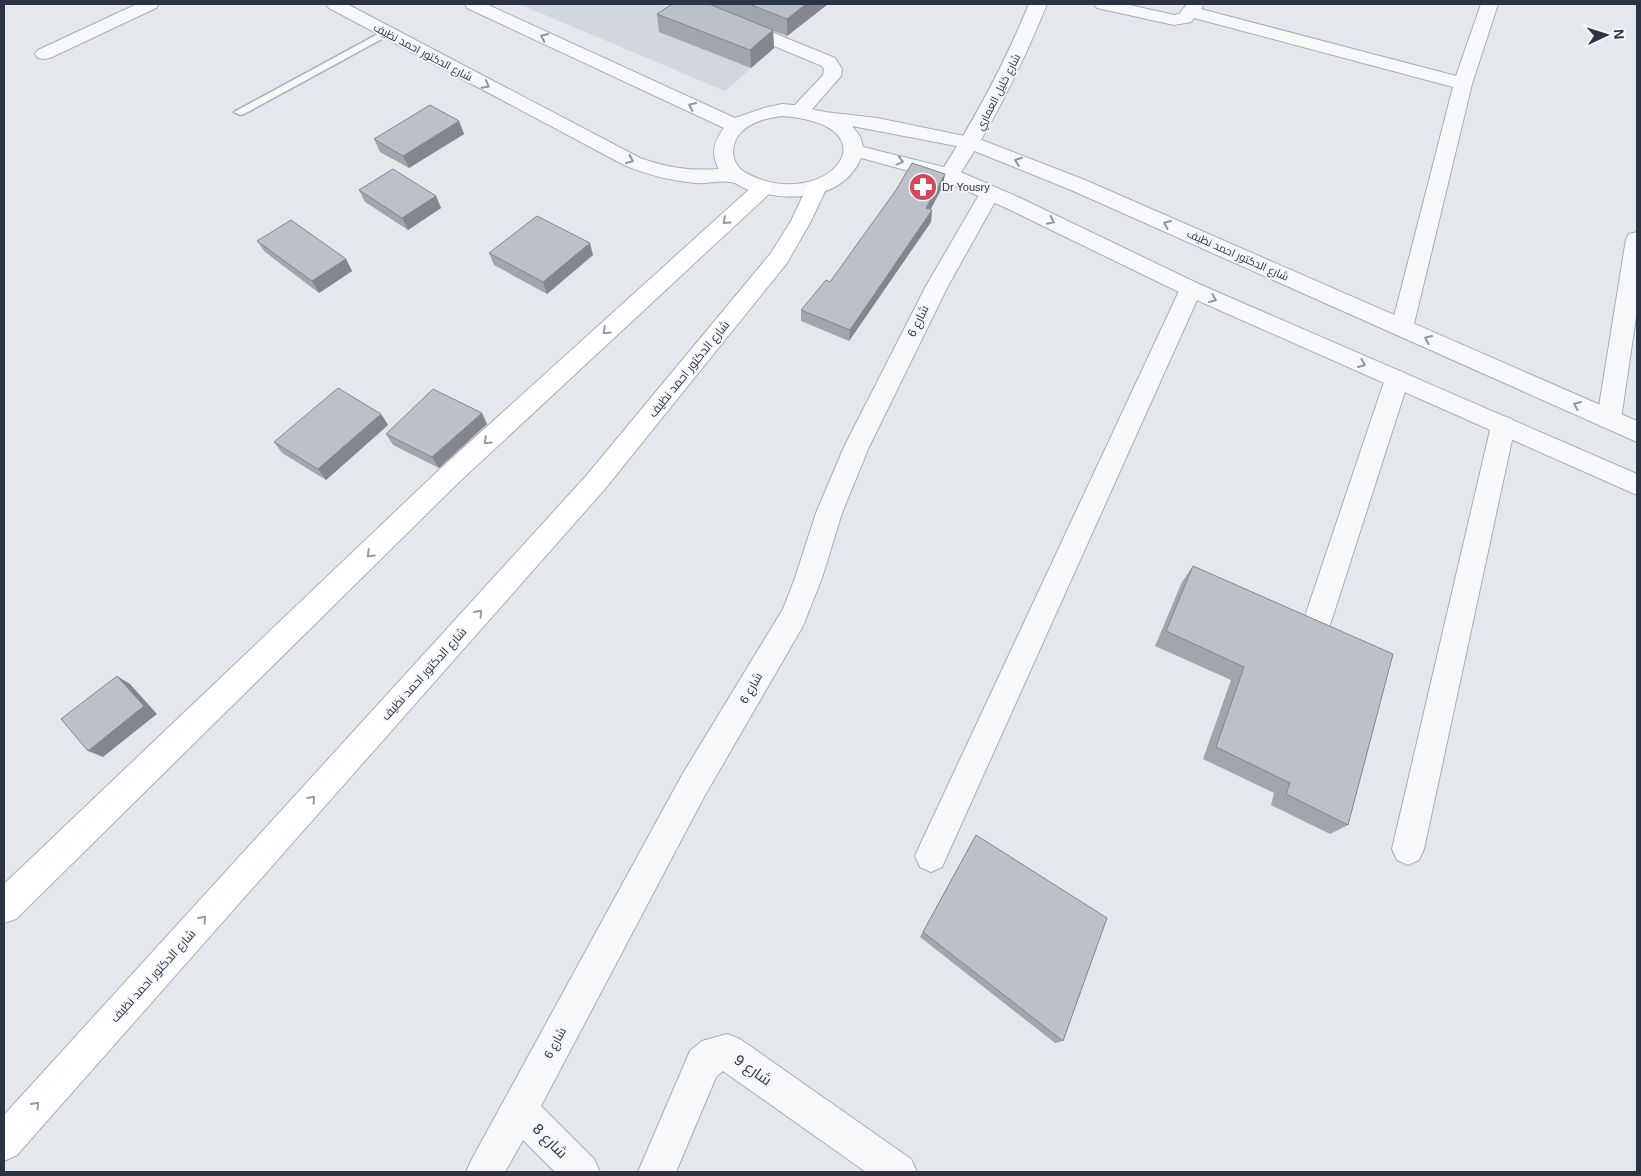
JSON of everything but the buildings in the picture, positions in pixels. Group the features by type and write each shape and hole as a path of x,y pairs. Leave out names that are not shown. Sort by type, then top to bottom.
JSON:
{"main road":[{"name":"شارع الدكتور احمد نظيف","path":"4,1142 595,483 779,258 801,221 816,187"},
{"path":"4,907 450,476 620,317 762,189"}],"street":[{"path":"44,54 150,4"},
{"name":"شارع الدكتور احمد نظيف","path":"335,4 633,162 663,173 698,177 734,175"},
{"path":"473,4 736,126"},
{"path":"689,4 829,62 833,69 832,76 800,110"},
{"name":"شارع خليل العماري","path":"949,175 972,143 1015,60 1038,4"},
{"path":"1103,4 1136,8 1174,20 1185,18 1193,8 1463,84"},
{"path":"1402,328 1463,84 1490,4"},
{"path":"800,110 826,117 841,126 850,137 853,150 850,161 843,171 832,180 816,187 790,191 762,189 734,175 725,163 722,150 726,138 736,126 764,112 800,110"},
{"name":"شارع الدكتور احمد نظيف","path":"826,117 885,125 972,143 1078,185 1637,432"},
{"path":"853,150 949,175 1191,289 1637,485"},
{"name":"شارع 6","path":"484,1172 520,1110 693,786 793,616 805,592 829,513 866,427 928,299 960,240 990,193"},
{"path":"1609,419 1637,239"},
{"path":"931,856 1191,289"},
{"path":"1318,622 1397,379"},
{"path":"1408,849 1503,426"},
{"name":"شارع 9","path":"656,1172 704,1064 715,1054 727,1052 898,1172"},
{"name":"شارع 8","path":"520,1110 581,1172"}],"lane":[{"path":"240,112 387,32"}],"shaded area":[{"path":"519,4 660,4 773,49 725,91"}],"place":[{"name":"Dr Yousry","path":"923,187"}]}
